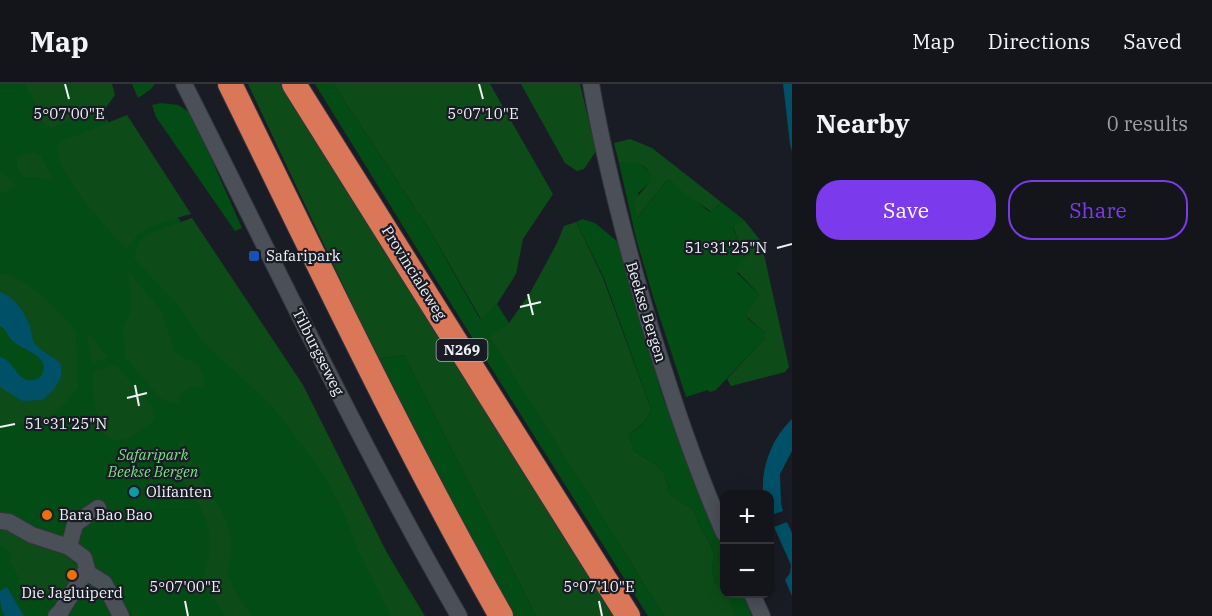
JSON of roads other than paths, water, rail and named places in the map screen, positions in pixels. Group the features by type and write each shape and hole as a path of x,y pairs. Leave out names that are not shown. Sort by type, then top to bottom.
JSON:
{"highway":[{"path":"230,84 377,385 450,527 501,616"},
{"name":"Provincialeweg","path":"294,84 628,616"}],"street":[{"name":"Tilburgseweg","path":"184,84 333,383 415,539 459,616"},
{"name":"Beekse Bergen","path":"591,84 597,120 630,258 672,399 720,523"},
{"path":"69,547 75,524 98,508"},
{"path":"0,521 9,522 32,535 69,547 84,558 86,572 56,616"},
{"path":"86,572 104,583 121,616"},
{"path":"754,598 762,616"}],"water":[{"path":"783,84 792,84 792,152 790,144"},
{"path":"0,292 14,300 21,309 29,324 35,344 61,364 61,377 54,389 43,400 22,401 0,387 0,357 8,361 20,376 28,380 41,376 44,369 36,355 15,343 0,326"},
{"path":"792,419 792,451 780,474 783,511 774,514 774,490 763,490 764,474 769,454"},
{"path":"787,522 792,533 792,596 785,580 790,573 791,565 774,527"},
{"path":"7,587 24,616 5,616 0,591"}],"place":[{"name":"Safaripark","path":"254,256"},
{"name":"Olifanten","path":"134,492"},
{"name":"Bara Bao Bao","path":"47,515"},
{"name":"Die Jagluiperd","path":"72,575"}],"park label":[{"name":"Safaripark Beekse Bergen","path":"153,464"}]}
